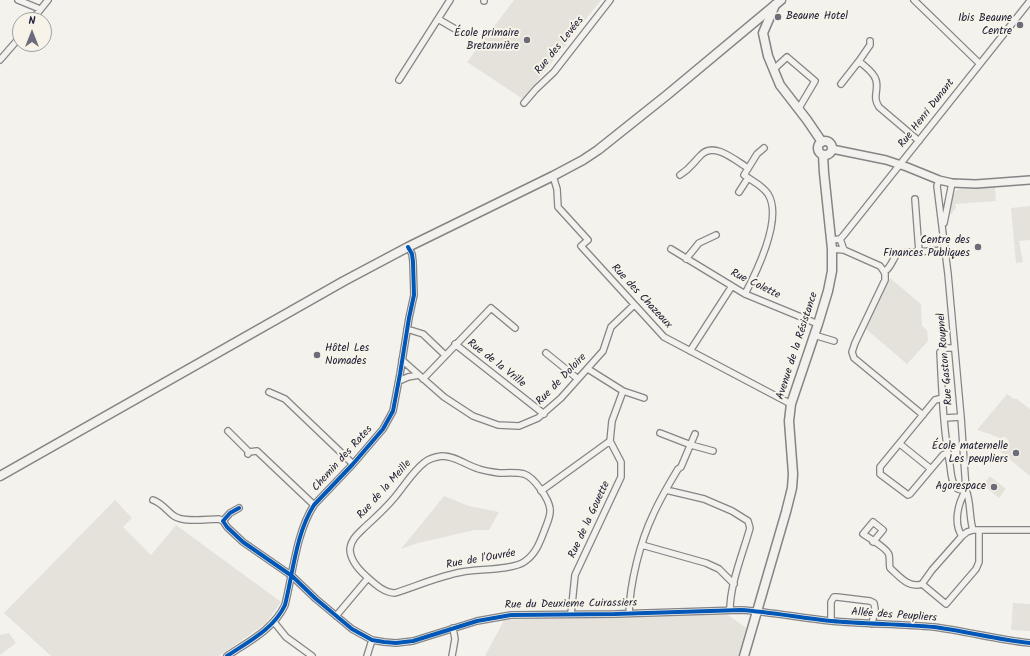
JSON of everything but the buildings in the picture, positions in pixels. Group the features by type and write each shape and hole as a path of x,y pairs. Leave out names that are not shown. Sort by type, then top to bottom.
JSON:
{"main road":[{"path":"0,476 238,340 408,247 573,166 598,150 778,3"},
{"path":"763,33 778,3"},
{"path":"754,22 763,33 766,50 780,85 822,142 829,142 832,149 828,154 823,155"},
{"name":"Avenue de la Résistance","path":"744,656 792,488 793,464 790,404 818,324 830,284 832,249 823,155 818,150 819,145 822,142"}],"street":[{"path":"18,0 40,9"},
{"path":"38,12 48,0"},
{"path":"399,80 450,0"},
{"name":"Rue des Levées","path":"524,103 554,72 610,0"},
{"path":"914,0 980,64"},
{"name":"Rue Henri Dunant","path":"840,240 1030,2"},
{"path":"438,19 462,34"},
{"path":"841,84 870,45 870,41"},
{"path":"0,60 12,46"},
{"path":"773,70 787,57 816,81 798,108"},
{"path":"859,61 875,77 875,96 879,107 920,141"},
{"path":"745,294 763,254 769,235 773,213 769,195 763,188 744,175 757,154 764,148"},
{"path":"832,149 900,164 939,180 952,183 976,184 1030,180"},
{"path":"680,175 690,168 700,155 708,150 719,151 748,168"},
{"name":"Rue des Chazeaux","path":"553,176 557,189 558,207 588,240 580,246 664,336 790,404"},
{"path":"739,192 748,178"},
{"name":"Rue Gaston Roupnel","path":"939,180 937,186 946,250 970,532 958,527 959,506 966,490"},
{"name":"Rue Gaston Roupnel","path":"943,227 952,183"},
{"path":"915,199 919,252"},
{"path":"686,259 699,243 716,235"},
{"path":"831,240 840,240 844,250"},
{"name":"Chemin des Rates","path":"227,656 258,635 274,622 282,612 285,605 303,526 314,505 353,464 383,428 390,417 399,382 414,295 415,284 412,258 408,247"},
{"name":"Rue Colette","path":"671,249 745,294 818,324"},
{"path":"832,249 844,250 880,266 884,272 885,280 852,352 854,358 923,415"},
{"path":"884,272 889,268 898,253 946,250"},
{"path":"690,351 732,286"},
{"name":"Rue de Doloire","path":"402,360 444,397 458,407 480,419 498,426 519,426 532,422 544,414 561,398 603,351 611,327 634,305"},
{"path":"399,382 408,377 421,377 491,308 515,328"},
{"path":"407,329 423,334 445,355"},
{"path":"814,335 834,341"},
{"name":"Rue de la Vrille","path":"455,344 544,414"},
{"path":"954,348 946,348 940,352 947,453 955,486 960,490 966,490"},
{"path":"546,353 578,379"},
{"path":"588,369 623,391 644,398"},
{"path":"541,491 610,441 612,421 623,391"},
{"path":"269,392 285,399 353,464"},
{"path":"943,398 935,400 880,467 879,471 880,474 906,495 910,494 943,455 947,453"},
{"path":"945,418 961,417"},
{"path":"228,430 248,453 257,451 314,505"},
{"path":"660,433 713,451"},
{"path":"629,613 635,569 652,516 678,469 681,467 695,434"},
{"name":"Rue de la Gouette","path":"571,614 575,575 621,477 621,462 610,441"},
{"path":"900,444 931,469"},
{"name":"Rue de la Meille","path":"368,578 355,565 351,556 350,549 353,539 381,513 419,466 429,459 437,456 446,456 456,458 471,466 485,470 499,473 524,474 532,479 541,491"},
{"path":"666,490 704,499 732,511 748,521 750,528 731,596 730,610"},
{"name":"Rue de l'Ouvrée","path":"368,578 386,591 395,593 430,580 460,572 508,567 520,564 534,552 550,515 550,505 541,491"},
{"path":"153,500 158,502 175,517 180,519 219,519 224,521 230,513 239,508"},
{"name":"Rue du Deuxieme Cuirassiers","path":"224,521 227,527 243,542 292,576 352,629 372,640 390,643 404,643 499,616 529,614 730,610 756,611"},
{"path":"873,542 886,550 889,554 890,568 909,584 917,586 922,584 932,570 970,532 1030,530"},
{"path":"922,584 946,604 976,569 979,562 970,532"},
{"path":"642,545 706,563 719,570 734,584"},
{"path":"336,616 368,578"},
{"path":"831,621 831,602 834,597 836,597 865,600 874,603 875,609 872,624"},
{"name":"Allée des Peupliers","path":"756,611 831,621 936,628 1030,643"},
{"path":"274,622 286,637 312,656"},
{"path":"452,656 455,639 453,628"},
{"path":"367,656 372,640"}],"shaded area":[{"name":"École primaire Bretonnière","path":"514,0 601,0 523,99 467,62"},
{"path":"995,187 996,201 955,204 956,208 952,214 950,214 952,197 956,191 960,189"},
{"path":"1030,206 1030,240 1019,241 1023,262 1016,263 1011,208"},
{"path":"890,278 921,304 922,326 927,330 928,341 907,364 866,329"},
{"path":"1007,394 1014,399 1017,399 1030,409 1030,476 996,448 1000,445 1006,445 1009,441 1005,437 999,438 977,430"},
{"name":"Agorespace","path":"989,477 1005,488 999,498 983,485"},
{"path":"444,496 469,506 499,512 489,530 475,530 418,543 401,549"},
{"path":"115,500 132,518 123,527 151,555 176,525 281,602 266,623 219,656 51,656 4,613"},
{"path":"1013,603 1030,604 1030,631 1011,630"},
{"path":"724,612 746,628 738,656 485,656 504,620"},
{"path":"9,633 16,643 0,655 0,635"}],"cycle path":[{"path":"227,656 260,634 280,614 285,605 303,528 314,505 353,464 383,429 393,411 414,295 413,262 412,254 408,247"},
{"path":"239,508 230,513 223,521 227,527 243,542 292,576 316,599 352,629 372,640 396,643 413,641 477,621 511,615 615,614 741,610 831,621 934,627 1030,643"}],"place":[{"name":"Beaune Hotel","path":"778,17"},
{"name":"Ibis Beaune Centre","path":"1020,25"},
{"name":"École primaire Bretonnière","path":"527,40"},
{"name":"Centre des Finances Publiques","path":"978,247"},
{"name":"Hôtel Les Nomades","path":"317,355"},
{"name":"École maternelle Les peupliers","path":"1016,453"},
{"name":"Agorespace","path":"994,487"}]}
